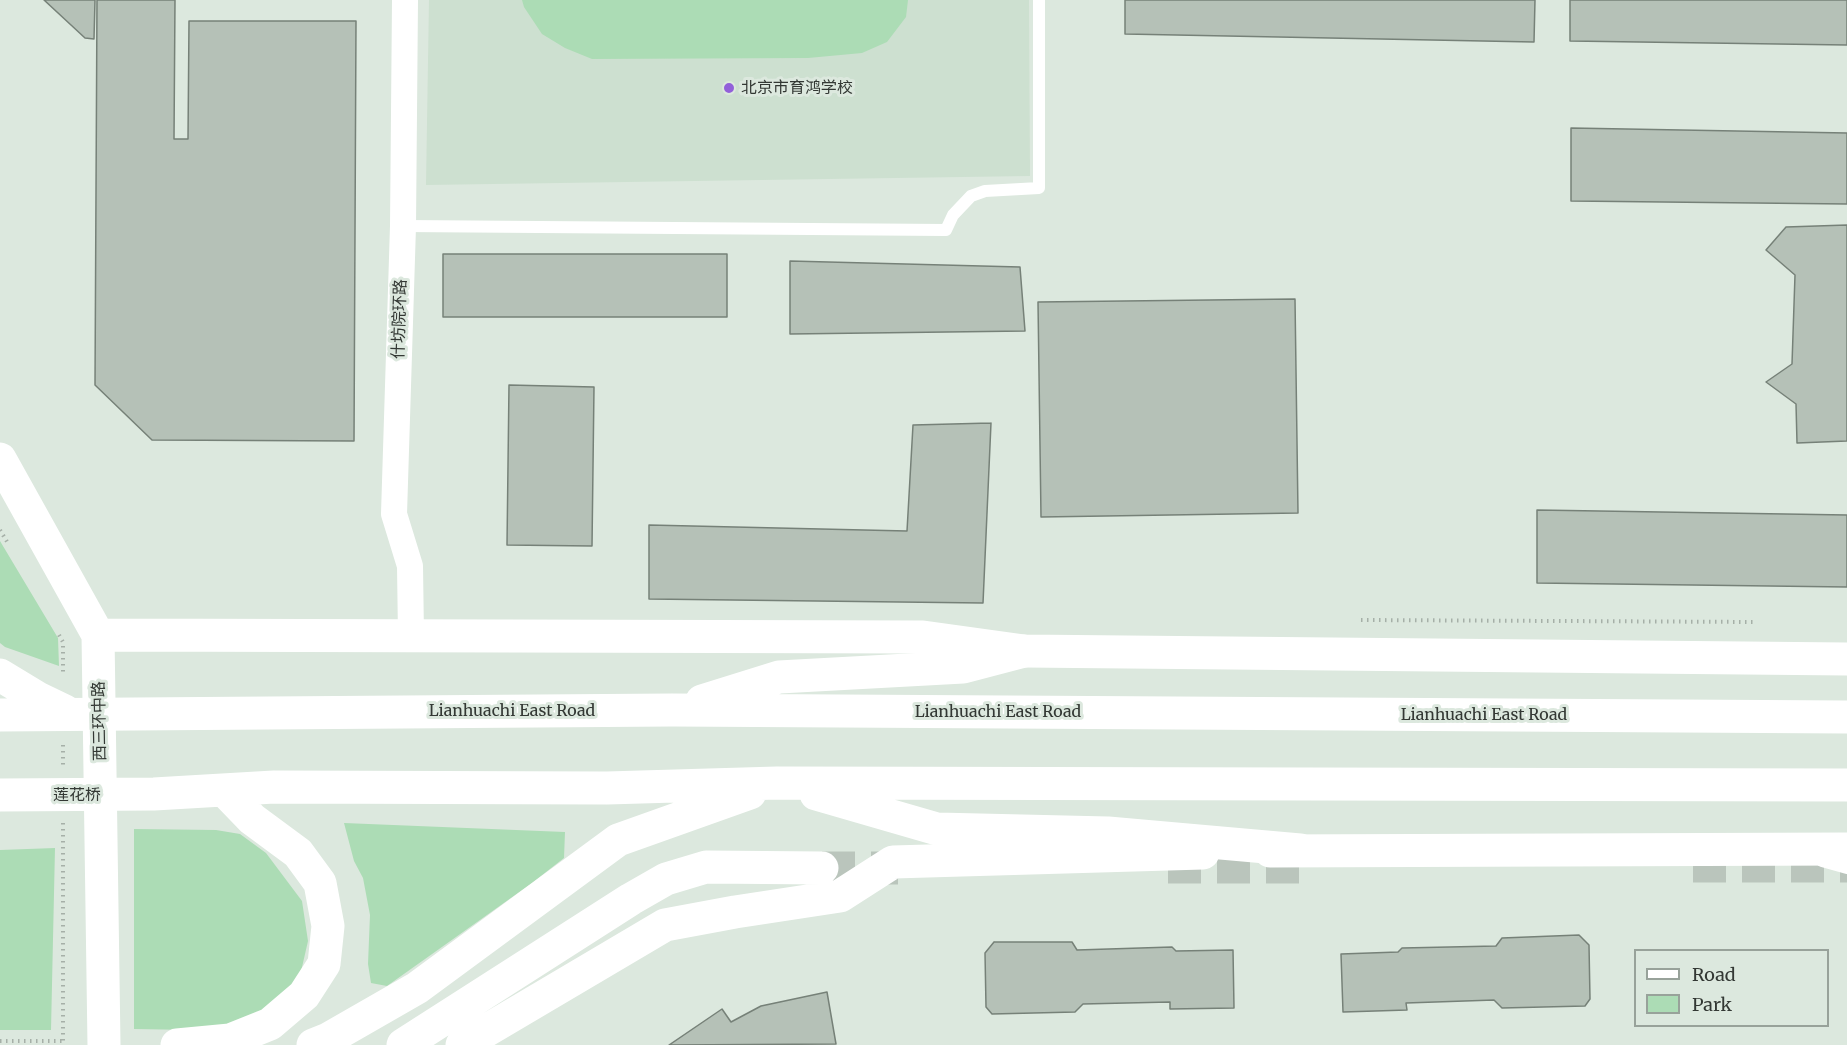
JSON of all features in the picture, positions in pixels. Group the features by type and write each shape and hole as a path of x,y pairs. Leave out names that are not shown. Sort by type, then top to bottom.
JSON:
{"main road":[{"name":"西三环中路","path":"0,459 98,635 104,1045"},
{"path":"98,635 923,638 1024,651 1847,659"},
{"path":"672,710 779,677 963,667 1024,651"},
{"path":"0,675 38,698 69,713"},
{"name":"Lianhuachi East Road","path":"0,715 672,710 1847,717"},
{"path":"224,790 607,788 777,783 1847,785"},
{"path":"313,1045 328,1039 417,988 618,840 777,783 937,829 1108,833 1300,850"},
{"path":"177,1045 230,1040 270,1024 304,995 324,964 328,926 320,883 298,853 252,819 224,790"},
{"name":"莲花桥","path":"0,795 154,794 224,790"},
{"path":"463,1005 467,1041 665,926 735,912 840,896 893,862 1300,850 1847,849"},
{"path":"403,1045 631,898 666,879 706,867 822,868"}],"street":[{"name":"什坊院环路","path":"405,0 403,226 394,514 410,566 411,636"}],"lane":[{"path":"403,226 946,230 953,215 971,196 985,191 1039,188 1039,0"},
{"path":"1781,849 1847,868"}],"path":[{"path":"0,1041 63,1041"}],"shaded area":[{"name":"北京市育鸿学校","path":"429,0 1029,0 1030,176 426,185"}],"green space":[{"path":"522,0 908,0 906,17 887,42 862,53 808,58 592,59 565,48 542,34 524,7"},
{"path":"0,541 58,638 59,666 5,647 0,643"},
{"path":"344,823 565,832 564,858 387,986 371,983 368,964 370,915 363,878 354,861"},
{"path":"134,829 216,830 240,834 266,853 302,901 308,941 300,976 289,995 259,1015 228,1024 193,1030 134,1029"},
{"path":"55,848 51,1030 0,1030 0,850"}],"building":[{"path":"44,0 95,0 94,39 85,38"},
{"path":"97,0 175,0 174,139 188,139 189,21 356,21 354,441 152,440 95,385"},
{"path":"1125,0 1535,0 1534,42 1125,34"},
{"path":"1570,0 1847,0 1847,45 1570,41"},
{"path":"1571,128 1847,133 1847,204 1571,201"},
{"path":"1847,225 1847,441 1797,443 1796,404 1766,382 1792,364 1795,275 1766,250 1786,227"},
{"path":"443,254 727,254 727,317 443,317"},
{"path":"790,261 1020,267 1025,331 790,334"},
{"path":"1295,299 1298,513 1041,517 1038,302"},
{"path":"509,385 594,387 592,546 507,545"},
{"path":"991,423 983,603 649,599 649,525 907,531 913,425"},
{"path":"1537,510 1847,515 1847,587 1537,583"},
{"path":"1579,935 1589,945 1590,999 1585,1006 1502,1008 1494,1000 1406,1003 1407,1010 1343,1012 1341,954 1398,952 1402,948 1496,946 1502,938"},
{"path":"994,942 1072,942 1077,950 1172,947 1176,951 1233,950 1234,1008 1170,1009 1170,1002 1083,1004 1075,1012 992,1014 986,1007 985,953"},
{"path":"827,992 836,1044 669,1045 722,1009 731,1022 761,1006"}],"tunnel":[{"path":"1693,866 1847,866"},
{"path":"1168,867 1312,867"},
{"path":"822,868 898,868"}],"place":[{"name":"北京市育鸿学校","path":"729,88"}]}
